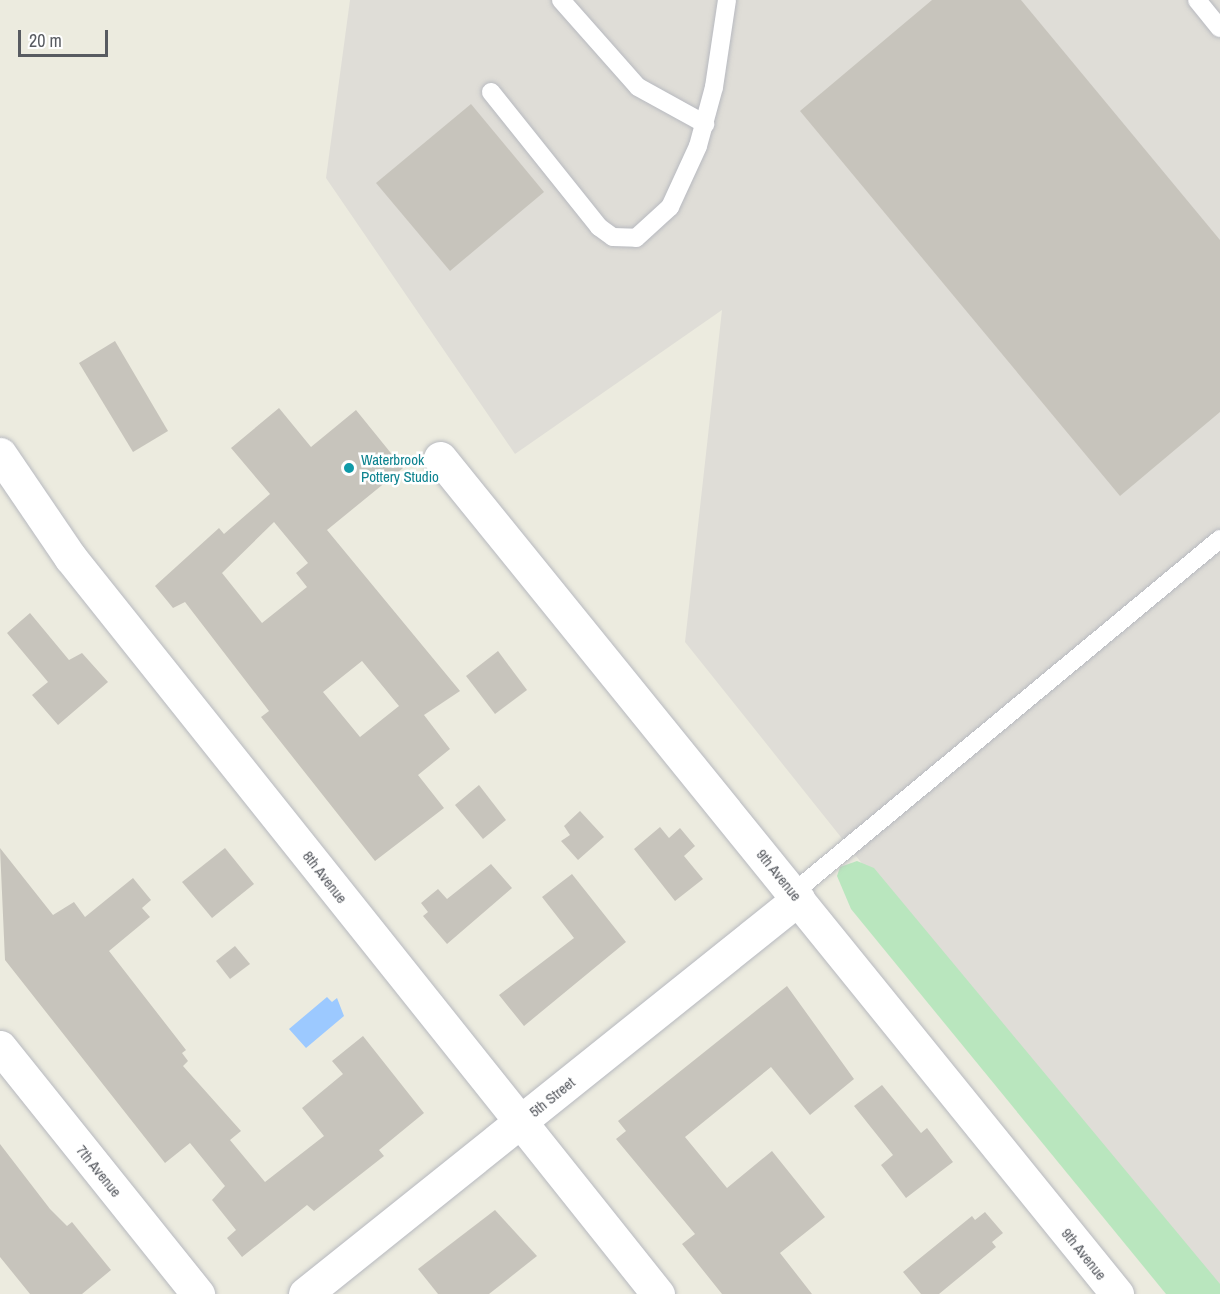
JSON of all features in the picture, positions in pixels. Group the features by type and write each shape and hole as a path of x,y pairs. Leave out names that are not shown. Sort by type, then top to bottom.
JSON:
{"street":[{"name":"8th Avenue","path":"0,454 70,557 519,1123 658,1294"},
{"name":"9th Avenue","path":"440,458 1117,1294"},
{"name":"5th Street","path":"305,1294 519,1123 796,896"},
{"name":"7th Avenue","path":"0,1047 198,1294"}],"lane":[{"path":"561,0 638,87 705,124"},
{"path":"491,92 593,220 620,238 645,233 670,207 705,124 727,0"},
{"path":"1197,0 1220,28"},
{"path":"796,896 1220,539"}],"shaded area":[{"path":"350,0 1220,0 1220,1294 1206,1294 685,642 722,310 515,454 326,178"}],"green space":[{"path":"857,861 874,868 1220,1284 1220,1294 1166,1294 851,909 837,876 840,867"}],"water":[{"path":"327,997 332,1002 337,998 344,1016 306,1048 289,1029"}],"building":[{"path":"932,0 1021,0 1220,240 1220,412 1120,496 800,111"},
{"path":"471,104 544,192 450,271 376,183"},
{"path":"115,341 168,431 133,452 79,363"},
{"path":"279,408 311,447 356,410 403,468 327,530 460,691 424,715 450,749 418,775 444,808 375,861 261,717 269,711 185,602 173,608 155,586 219,528 224,534 270,494 231,448","holes":["274,522 308,563 296,573 307,587 262,623 222,573","362,661 399,706 360,737 323,692"]},
{"path":"30,613 69,660 82,653 108,682 58,725 32,695 48,682 7,633"},
{"path":"498,651 527,690 495,714 466,676"},
{"path":"479,785 506,820 483,839 455,805"},
{"path":"580,811 604,837 578,860 561,841 570,835 564,826"},
{"path":"660,827 669,838 680,828 695,846 684,856 703,879 675,901 634,849"},
{"path":"0,848 53,915 74,902 85,917 133,878 151,900 142,908 150,917 109,951 186,1050 182,1053 188,1061 183,1066 241,1131 230,1140 265,1182 324,1136 302,1108 343,1074 332,1061 363,1036 424,1113 379,1150 384,1156 314,1211 307,1205 242,1257 227,1238 236,1230 212,1200 225,1186 190,1143 165,1163 5,960"},
{"path":"225,848 254,884 212,918 182,882"},
{"path":"491,864 512,888 447,944 423,916 428,912 421,903 438,889 447,899"},
{"path":"572,874 626,942 524,1026 499,995 574,938 542,897"},
{"path":"235,946 250,964 230,979 216,961"},
{"path":"787,986 854,1079 810,1115 771,1067 685,1137 727,1188 772,1151 825,1217 780,1253 812,1294 722,1294 682,1244 695,1234 616,1139 626,1131 618,1121"},
{"path":"882,1085 921,1133 927,1128 953,1162 906,1198 881,1165 893,1155 854,1106"},
{"path":"0,1144 50,1209 67,1226 72,1222 111,1270 82,1294 30,1294 0,1257"},
{"path":"495,1210 537,1256 489,1294 438,1294 418,1269"},
{"path":"985,1212 1003,1233 992,1242 996,1247 939,1294 921,1294 903,1272 972,1216 975,1220"}],"place":[{"name":"Waterbrook Pottery Studio","path":"349,468"}]}
